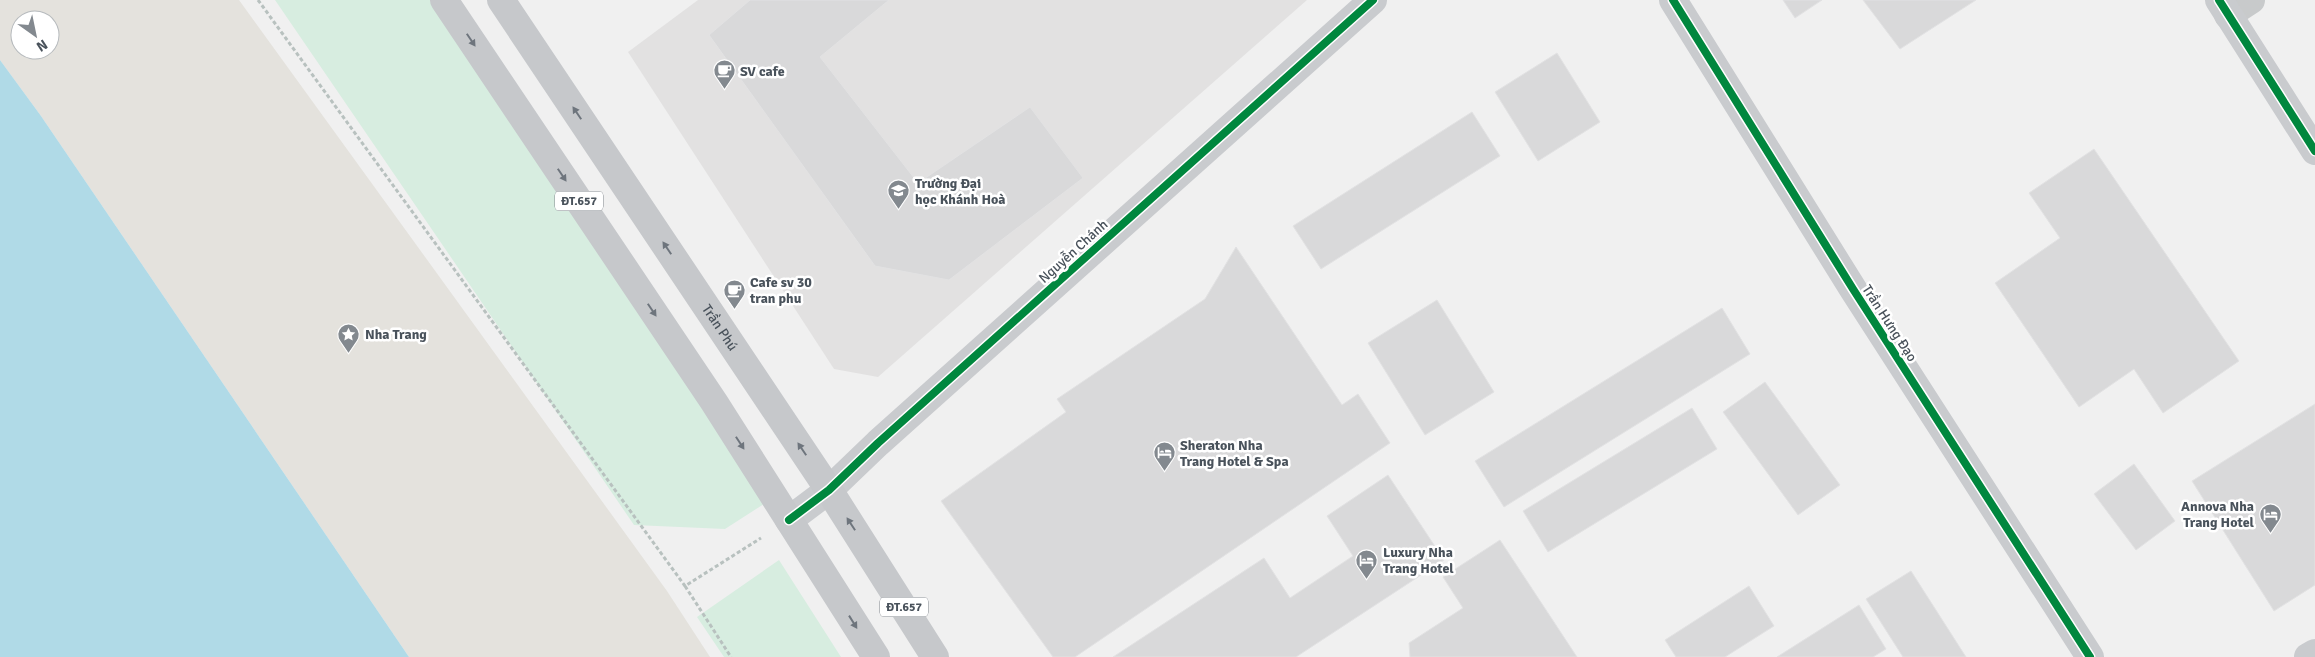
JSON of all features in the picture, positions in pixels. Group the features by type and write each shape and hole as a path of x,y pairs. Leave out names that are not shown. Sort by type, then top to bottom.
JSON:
{"main road":[{"name":"ĐT.657","path":"444,0 714,402 876,657"},
{"name":"Trần Phú","path":"501,0 829,490 935,657"}],"street":[{"name":"Nguyễn Chánh","path":"789,520 829,490 878,443 1373,0"},
{"name":"Trần Hưng Đạo","path":"1673,0 1853,289 2090,657"},
{"path":"2251,0 2224,7 2315,151"},
{"path":"2308,657 2315,653"}],"path":[{"path":"258,0 685,586 731,657"},
{"path":"685,586 789,520"}],"shaded area":[{"name":"Trường Đại học Khánh Hoà","path":"698,0 1307,0 878,377 834,369 628,52"}],"green space":[{"path":"275,0 430,0 556,181 767,502 725,529 634,525"},
{"path":"779,560 841,657 724,657 697,617"}],"sand":[{"name":"Nha Trang","path":"0,0 239,0 667,591 710,657 409,657 41,116 0,60"}],"water":[{"path":"0,60 41,116 409,657 0,657"}],"building":[{"path":"750,0 889,0 820,57 918,183 1030,107 1083,178 949,280 875,266 709,35"},
{"path":"1783,0 1822,0 1795,18"},
{"path":"1863,0 1976,0 1900,49"},
{"path":"1557,53 1600,122 1538,161 1495,92"},
{"path":"1472,112 1500,156 1321,269 1293,226"},
{"path":"2094,149 2239,361 2163,413 2134,369 2079,407 1995,283 2060,238 2029,193"},
{"name":"Sheraton Nha Trang Hotel & Spa","path":"1236,247 1342,405 1358,394 1390,443 1075,657 1053,657 941,501 1066,412 1057,399 1205,299"},
{"path":"1437,300 1494,392 1425,435 1368,343"},
{"path":"1722,308 1750,354 1504,507 1475,461"},
{"path":"1765,382 1840,485 1798,515 1723,412"},
{"name":"Annova Nha Trang Hotel","path":"2315,404 2315,585 2274,611 2192,481"},
{"path":"1692,408 1717,449 1548,552 1523,511"},
{"path":"2134,464 2175,521 2136,550 2094,494"},
{"name":"Luxury Nha Trang Hotel","path":"1388,475 1444,560 1296,657 1113,657 1264,558 1290,598 1353,556 1327,516"},
{"path":"1500,540 1577,657 1410,657 1409,643 1463,608 1443,577"},
{"path":"1911,571 1966,657 1903,657 1866,599"},
{"path":"1749,586 1774,626 1725,657 1676,657 1665,640"},
{"path":"1859,605 1886,649 1873,657 1777,657"}],"cycle path":[{"path":"789,520 829,490 878,443 1373,0"},
{"path":"1673,0 1853,289 2090,657"},
{"path":"2219,0 2315,151"}],"place":[{"name":"SV cafe","path":"724,90"},
{"name":"Trường Đại học Khánh Hoà","path":"899,210"},
{"name":"Cafe sv 30 tran phu","path":"734,309"},
{"name":"Nha Trang","path":"349,353"},
{"name":"Sheraton Nha Trang Hotel & Spa","path":"1164,472"},
{"name":"Annova Nha Trang Hotel","path":"2270,533"},
{"name":"Luxury Nha Trang Hotel","path":"1367,579"}]}
